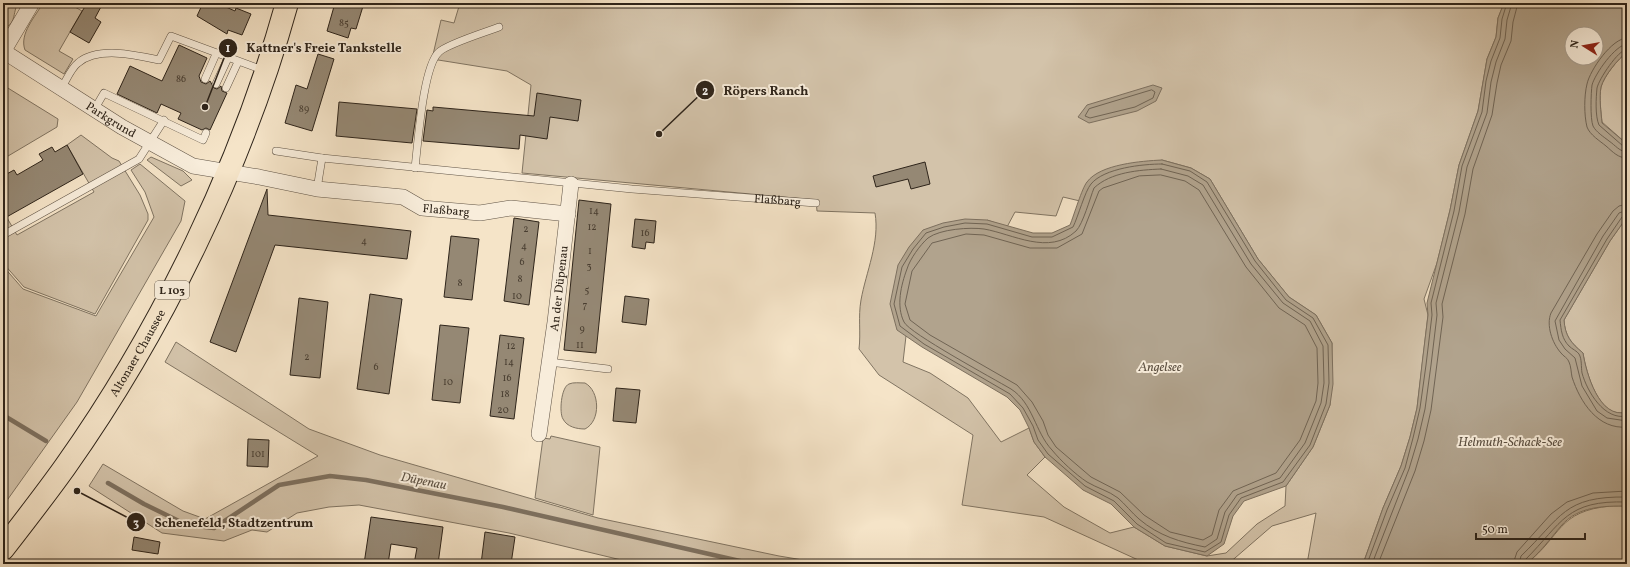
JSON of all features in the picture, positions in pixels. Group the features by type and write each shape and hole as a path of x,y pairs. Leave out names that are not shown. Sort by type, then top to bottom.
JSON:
{"main road":[{"name":"Altonaer Chaussee","path":"3,549 65,467 108,402 165,305 227,173 266,71 287,3"}],"street":[{"path":"3,51 32,3"},
{"name":"Parkgrund","path":"3,51 94,110 148,142 193,166 227,173"},
{"name":"Flaßbarg","path":"227,173 259,177 317,190 403,197 422,208 480,213 512,208 568,214"},
{"path":"568,214 572,184"},
{"name":"An der Düpenau","path":"538,434 568,214"}],"lane":[{"path":"415,168 423,103 432,59 440,50 499,27"},
{"path":"62,89 77,63 87,57 120,52 159,60 171,36 216,54 266,71"},
{"path":"205,79 216,54"},
{"path":"216,84 228,58"},
{"path":"226,88 238,62"},
{"path":"94,110 104,93 164,120 195,131 203,140 206,132"},
{"path":"3,235 139,159 148,142 164,120"},
{"name":"Flaßbarg","path":"276,151 322,158 572,184 816,203"},
{"path":"317,190 322,158"},
{"path":"549,362 608,369"}],"shaded area":[{"path":"3,3 18,3 12,21 3,29"},
{"path":"43,3 68,3 82,11 59,51 73,59 64,74 25,50 24,38 26,32"},
{"path":"460,3 1504,3 1498,18 1496,37 1487,59 1478,111 1459,165 1437,263 1424,299 1428,315 1417,408 1410,437 1401,466 1383,508 1363,564 1307,564 1316,513 1272,526 1228,564 1147,564 1044,517 962,505 973,435 879,375 859,349 860,306 876,235 875,213 817,211 816,200 522,173 531,85 507,71 432,59 441,20 454,23","holes":["1162,160 1191,168 1210,179 1258,259 1289,297 1316,315 1332,343 1330,405 1313,447 1286,486 1285,506 1257,524 1226,553 1207,556 1165,546 1134,527 1110,533 1064,507 1027,475 1045,457 1034,442 1029,428 1001,442 968,398 930,373 903,362 906,336 987,220 1007,227 1015,212 1056,216 1063,197 1080,201 1087,182"]},
{"path":"1627,52 1627,144 1602,122 1600,96 1601,87 1608,73"},
{"path":"3,85 58,119 57,127 3,159"},
{"path":"81,135 112,158 119,161 140,195 148,214 148,220 95,314 24,287 3,263 3,211 17,235 94,192 67,145"},
{"path":"151,157 183,171 192,180 181,186 147,160"},
{"path":"140,164 185,201 181,221 77,402 3,506 3,266 23,289 96,316 154,217 145,192 131,170"},
{"path":"1627,217 1627,412 1617,413 1609,409 1596,393 1587,372 1583,353 1569,339 1564,320 1610,241"},
{"path":"176,342 309,429 380,455 598,518 779,556 827,564 638,564 509,533 359,505 329,507 297,513 267,532 252,530 224,541 162,533 89,486 103,464 183,511 205,519 318,456 165,362"},
{"path":"572,383 585,383 594,392 597,406 594,420 585,429 582,429 572,427 565,422 562,416 561,406 566,386"},
{"path":"551,436 600,447 593,515 535,498 543,438 550,439"},
{"path":"1611,506 1627,506 1627,564 1526,564 1538,554 1570,519 1580,513"}],"water":[{"name":"Helmuth-Schack-See","path":"1504,3 1627,3 1627,52 1616,63 1605,78 1601,87 1600,105 1602,123 1627,144 1627,217 1610,241 1564,320 1567,335 1575,346 1583,353 1591,382 1602,402 1609,409 1617,413 1627,412 1627,506 1592,508 1575,514 1561,526 1540,551 1526,564 1363,564 1383,508 1401,466 1410,437 1417,408 1428,315 1427,303 1450,210 1459,165 1478,111 1487,59 1496,37 1498,18"},
{"path":"1153,85 1162,88 1156,101 1137,111 1089,123 1078,117 1087,105"},
{"name":"Angelsee","path":"1162,160 1191,168 1210,179 1258,259 1289,297 1316,315 1332,343 1333,384 1330,405 1313,447 1286,486 1244,501 1233,516 1224,544 1207,556 1165,546 1134,527 1111,504 1083,490 1045,457 1034,442 1020,410 1007,397 922,347 897,330 890,304 898,265 909,247 923,230 943,223 965,219 987,220 1033,233 1052,233 1070,225 1085,185 1093,176 1111,167 1144,161"}],"building":[{"path":"87,3 103,3 95,18 101,22 89,43 70,32"},
{"path":"203,3 217,3 235,11 236,8 251,14 242,35 228,30 227,34 197,16"},
{"path":"335,3 364,3 356,29 351,28 348,38 327,31"},
{"path":"179,45 207,58 199,76 201,82 206,84 210,81 214,88 217,89 221,86 222,91 227,93 210,130 206,128 202,130 178,119 181,113 161,104 157,113 117,94 130,66 162,81"},
{"path":"318,54 334,59 312,131 285,123 296,85 307,89"},
{"path":"537,93 581,100 578,121 550,117 547,139 520,135 519,149 423,141 427,110 433,111 433,107 534,116"},
{"path":"339,102 417,109 412,143 336,136"},
{"path":"67,145 83,174 3,219 3,176 14,170 17,175 43,160 39,154 52,147 55,152"},
{"path":"925,162 930,184 911,189 908,179 876,187 873,176"},
{"path":"267,189 268,215 411,231 407,259 275,245 236,352 210,342"},
{"path":"579,200 611,204 596,353 564,350"},
{"path":"514,218 539,222 529,305 504,301"},
{"path":"635,219 656,221 654,243 646,242 645,249 632,247"},
{"path":"451,236 479,239 472,300 444,297"},
{"path":"370,294 402,299 389,394 357,389"},
{"path":"625,296 649,299 646,325 622,322"},
{"path":"299,298 328,302 320,378 290,375"},
{"path":"440,325 469,328 460,403 432,400"},
{"path":"500,335 524,338 514,419 490,416"},
{"path":"616,388 640,390 636,423 613,421"},
{"path":"248,439 269,440 268,467 247,466"},
{"path":"371,517 443,527 438,564 414,564 417,548 391,544 388,564 364,564"},
{"path":"485,532 515,537 511,564 481,564"},
{"path":"134,537 160,542 158,554 132,550"}],"waterway":[{"name":"Düpenau","path":"3,415 46,441"},
{"name":"Düpenau","path":"108,483 144,504 187,525 214,528 279,485 330,476 366,480 503,507 753,564"}],"place":[{"name":"Kattner's Freie Tankstelle","path":"205,107"},
{"name":"Röpers Ranch","path":"659,134"},
{"name":"Schenefeld, Stadtzentrum","path":"77,491"}]}
